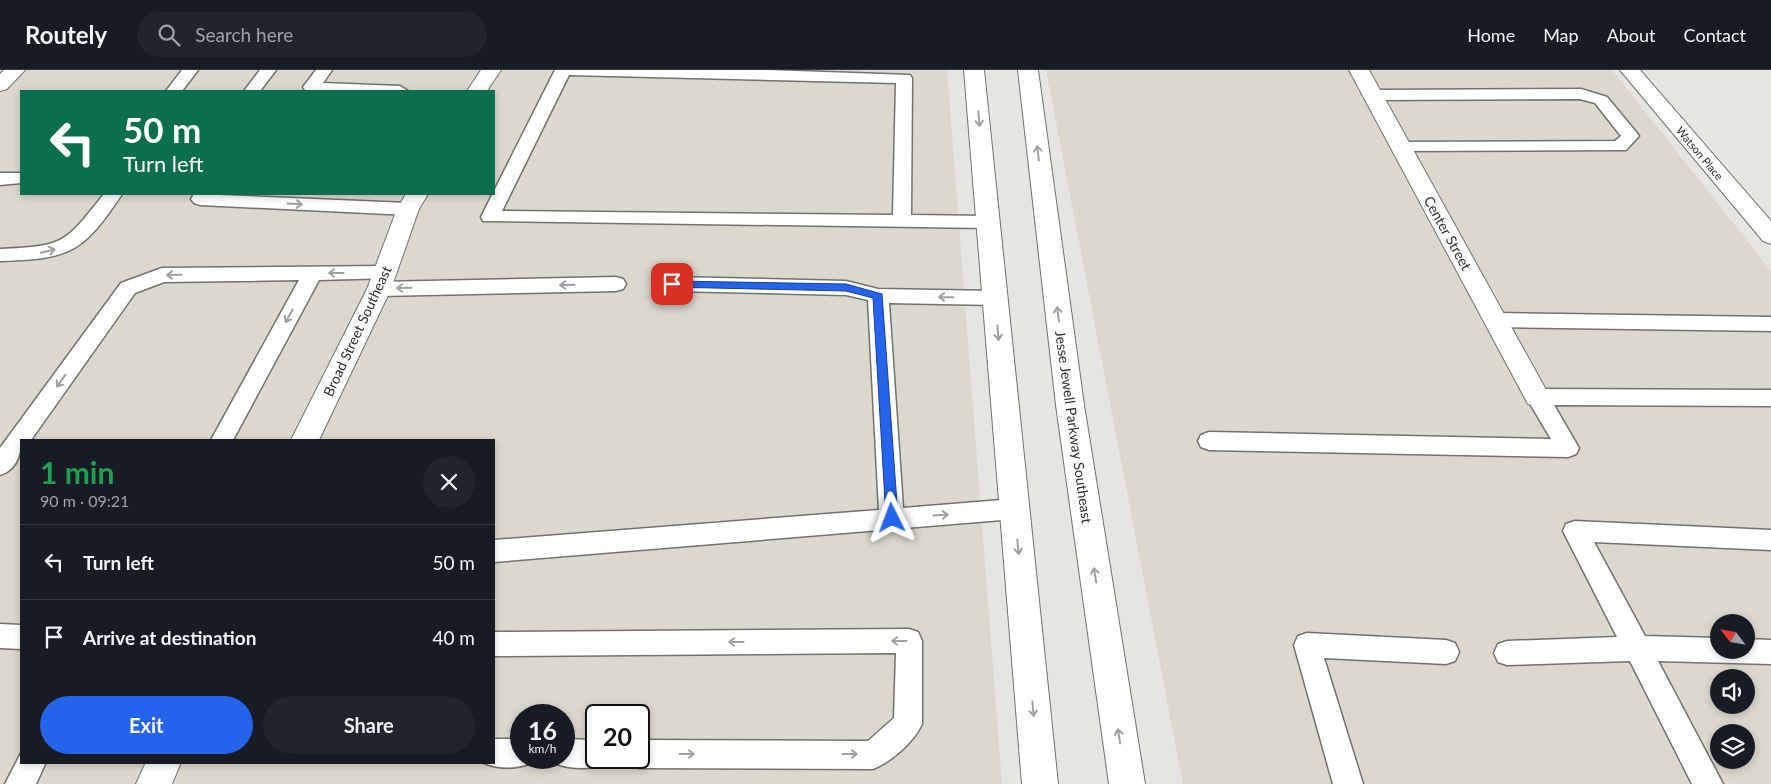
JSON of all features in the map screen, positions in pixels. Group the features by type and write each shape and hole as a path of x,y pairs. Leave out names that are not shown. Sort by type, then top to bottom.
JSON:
{"main road":[{"path":"0,85 15,70"},
{"path":"478,90 491,70"},
{"path":"974,70 1040,784"},
{"name":"Jesse Jewell Parkway Southeast","path":"1028,70 1070,405 1127,784"},
{"name":"Center Street","path":"1359,70 1537,397"},
{"name":"Watson Place","path":"1630,70 1771,236"},
{"name":"Broad Street Southeast","path":"305,439 382,281 413,202"},
{"path":"154,784 163,764"}],"lane":[{"path":"175,90 190,70"},
{"path":"253,90 268,70"},
{"path":"304,89 324,70"},
{"path":"902,221 904,78 773,72 592,70 563,70 490,217 988,222"},
{"path":"304,89 352,90"},
{"path":"1373,95 1581,94 1601,100 1630,136 1620,146 1401,146"},
{"path":"0,179 20,178"},
{"path":"0,255 47,252 66,246 84,230 112,195"},
{"path":"203,195 200,199 413,202"},
{"path":"223,439 312,273"},
{"path":"0,466 128,288 162,275 312,273 382,281 616,284"},
{"path":"672,284 846,288 878,296 994,298"},
{"path":"878,296 892,518"},
{"path":"1496,320 1771,324"},
{"path":"1537,397 1771,398"},
{"path":"1209,442 1568,448 1537,397"},
{"path":"495,551 1014,509"},
{"path":"1708,784 1574,531 1771,540"},
{"path":"0,636 20,636"},
{"path":"495,644 909,641 908,724 873,754 650,754"},
{"path":"1348,784 1307,645 1446,652"},
{"path":"1507,653 1637,648 1771,652"},
{"path":"495,753 510,753"},
{"path":"20,784 31,764"}],"shaded area":[{"path":"0,70 947,70 1002,784 0,784"},
{"path":"1046,70 1612,70 1771,271 1771,784 1183,784"}],"route":[{"path":"672,284 846,288 878,296 892,518"}]}
